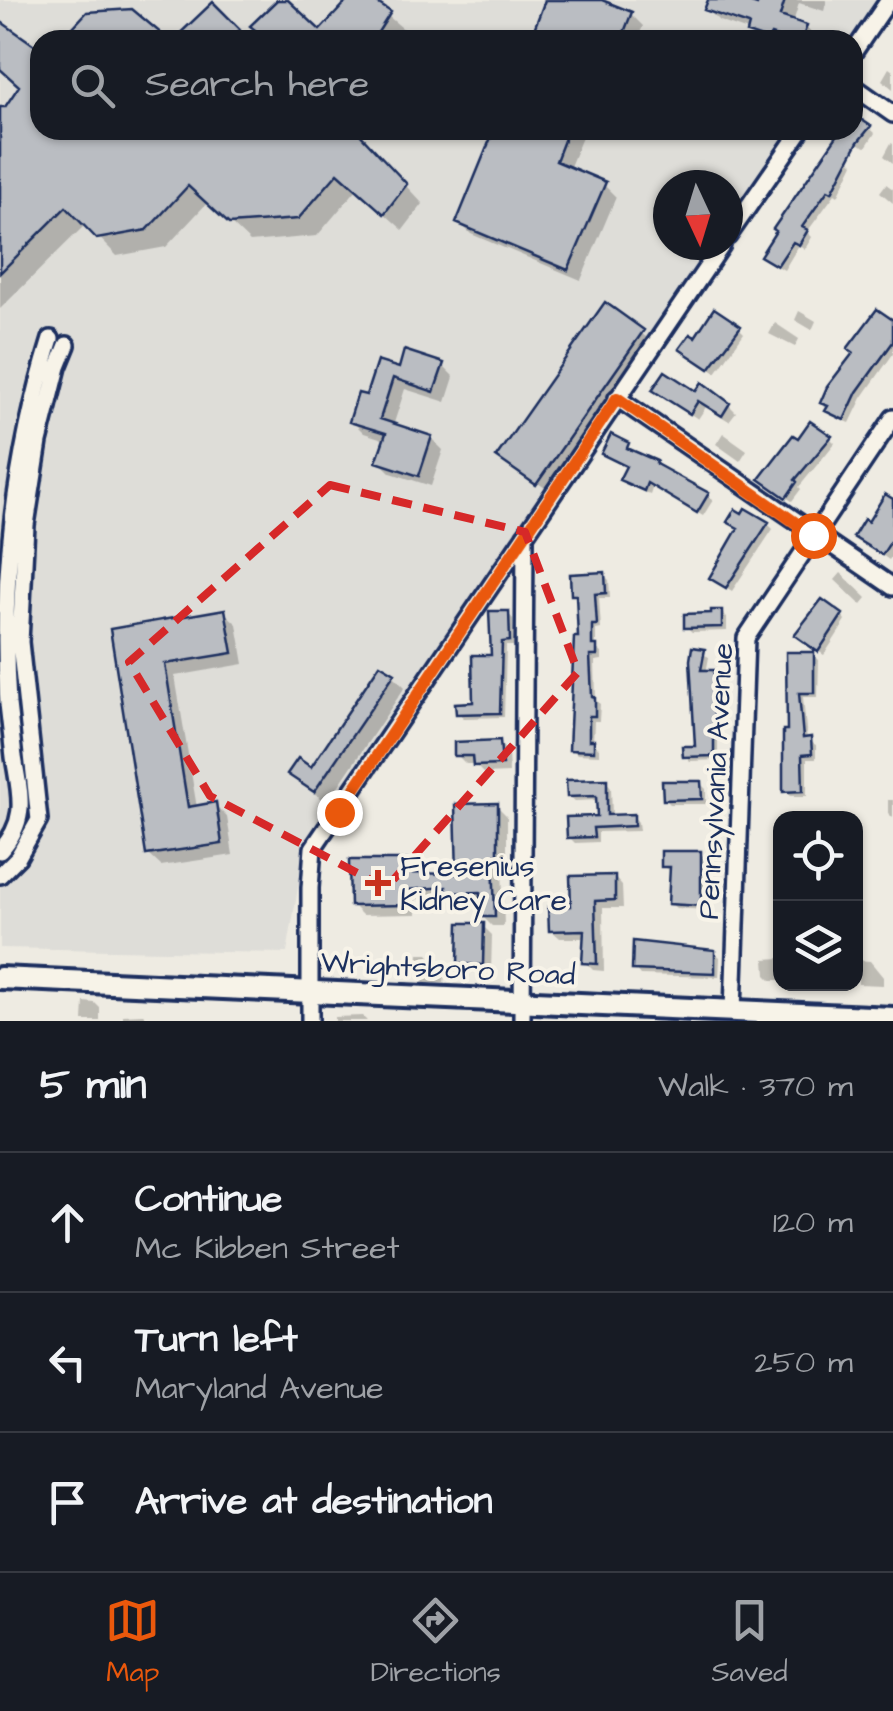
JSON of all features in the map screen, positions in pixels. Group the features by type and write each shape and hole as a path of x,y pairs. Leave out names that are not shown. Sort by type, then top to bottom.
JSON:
{"main road":[{"name":"Wrightsboro Road","path":"0,978 310,992 522,1011 734,1011 807,1018 893,1018"}],"street":[{"path":"863,38 889,0"},
{"path":"863,93 893,114"},
{"path":"743,214 794,140"},
{"path":"310,1021 313,848 712,260"},
{"path":"0,851 15,830 22,792 14,760 4,654 12,517 51,339"},
{"path":"0,874 18,857 39,820 20,642 25,541 32,474 67,345"},
{"path":"617,398 893,587"},
{"name":"Pennsylvania Avenue","path":"734,1011 746,638 893,418"},
{"path":"522,1011 525,533"}],"highlighted area":[{"path":"330,485 525,532 578,672 386,888 210,796 129,662"}],"shaded area":[{"path":"0,0 877,0 857,30 30,30 30,140 782,140 743,198 743,170 653,170 653,260 701,260 305,846 287,953 0,948"}],"building":[{"path":"277,0 288,0 320,30 255,30 250,26"},
{"path":"348,0 373,0 391,12 379,30 320,30"},
{"path":"545,0 602,0 632,12 625,30 534,30"},
{"path":"708,0 742,0 757,5 759,0 785,0 780,16 807,25 805,30 748,30 749,25 704,10"},
{"path":"213,2 240,29 239,30 184,30"},
{"path":"132,9 157,30 70,30 87,12"},
{"path":"0,21 30,42 30,140 365,140 407,184 384,214 338,173 298,219 229,224 188,186 147,230 97,239 66,207 0,273 0,107 5,107 19,86 0,69"},
{"path":"490,140 564,140 556,161 606,182 568,270 456,223"},
{"path":"834,140 860,140 832,192 828,190 802,227 808,230 799,245 793,242 777,266 760,256 776,231 773,229"},
{"path":"605,302 644,330 536,485 496,457"},
{"path":"714,308 741,326 709,369 679,349 690,334 695,337"},
{"path":"877,309 893,320 893,342 857,392 844,420 825,411 828,406 820,403 853,353 847,349"},
{"path":"404,350 444,363 434,392 393,378 380,419 432,436 419,476 376,462 386,433 349,422 358,393 366,395 377,361 399,368"},
{"path":"665,371 696,391 702,382 730,403 722,416 698,401 690,414 652,390"},
{"path":"810,421 832,436 795,480 786,498 759,479 793,435 798,438"},
{"path":"611,434 629,443 627,448 657,461 656,464 709,493 697,513 647,483 644,491 619,480 626,466 601,454"},
{"path":"885,494 893,499 893,538 882,555 853,537 864,519 868,522"},
{"path":"745,508 769,522 726,588 709,578 738,528 727,522 735,509 742,513"},
{"path":"605,572 606,593 595,594 597,625 592,625 592,645 597,645 597,656 590,656 595,716 589,716 589,740 594,740 594,751 569,750 574,637 578,637 576,595 571,595 570,574"},
{"path":"822,599 843,614 818,652 794,635"},
{"path":"225,609 233,653 165,664 188,807 216,802 222,844 146,855 110,629"},
{"path":"722,610 722,627 684,628 684,614"},
{"path":"489,611 509,611 510,641 502,642 500,713 456,714 455,703 473,702 472,655 491,655"},
{"path":"692,647 705,649 701,670 714,670 714,756 683,757 682,746 695,746"},
{"path":"786,652 814,652 814,693 799,693 803,738 811,737 812,754 802,755 803,791 783,792"},
{"path":"380,664 395,673 314,792 287,774 298,758 311,767"},
{"path":"500,740 502,765 473,766 472,756 454,756 454,742"},
{"path":"607,779 607,815 634,814 634,826 593,828 594,837 567,838 566,817 597,816 596,796 567,797 566,780"},
{"path":"662,781 701,781 702,799 663,800"},
{"path":"498,803 498,855 493,855 495,917 480,917 480,892 446,893 446,887 407,890 407,905 350,906 349,860 407,860 407,873 457,874 455,804"},
{"path":"661,851 701,851 701,906 668,904 670,867 661,867"},
{"path":"615,875 615,900 595,901 597,964 582,963 584,930 549,931 548,907 571,906 570,876"},
{"path":"459,923 484,923 483,965 458,964"},
{"path":"633,941 715,950 715,973 632,970"}],"place":[{"name":"Fresenius Kidney Care","path":"378,883"}],"route":[{"path":"339,812 617,398 813,535"}]}
